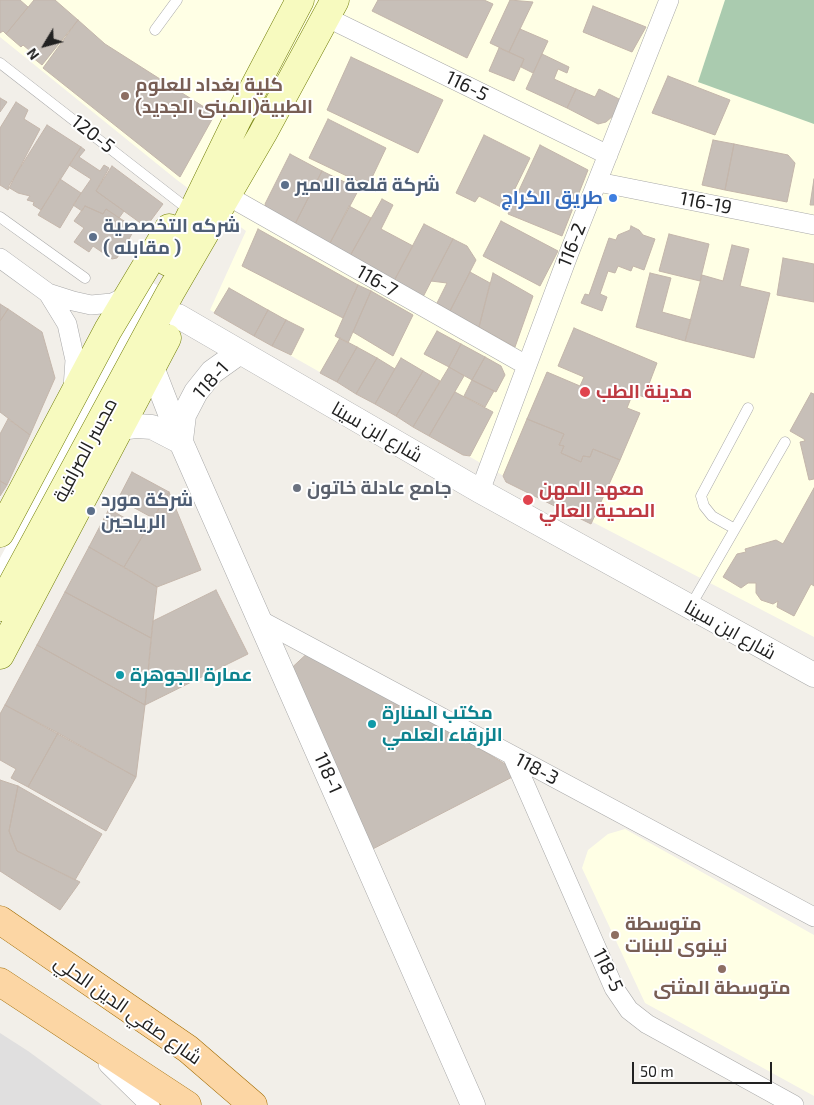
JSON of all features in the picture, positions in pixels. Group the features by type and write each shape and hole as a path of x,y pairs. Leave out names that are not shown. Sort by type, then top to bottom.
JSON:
{"main road":[{"path":"0,654 152,367 168,298 225,183 300,0"},
{"path":"168,298 199,273 225,183 263,133 331,8"},
{"path":"0,534 72,397 153,252 184,206 225,183"},
{"name":"مجسر الصرافية","path":"0,574 168,298"},
{"name":"مجسر الصرافية","path":"0,607 168,298"},
{"name":"شارع صفي الدين الحلي","path":"0,920 188,1050 253,1105"},
{"path":"0,982 76,1031 157,1097 187,1105"}],"street":[{"name":"116-2","path":"480,491 526,366 669,0"},
{"name":"116-5","path":"331,8 608,155"},
{"name":"116-19","path":"598,182 814,225"},
{"name":"116-7","path":"225,183 526,366"},
{"path":"0,258 48,293 91,305 112,303 127,296"},
{"path":"48,293 67,324 76,360 72,397"},
{"name":"شارع ابن سينا","path":"168,298 240,352 480,491 814,676"},
{"name":"118-1","path":"181,442 184,415 196,392 212,372 240,352"},
{"name":"118-1","path":"152,367 181,442 474,1105"},
{"path":"120,428 152,427 181,442"},
{"name":"118-3","path":"260,620 814,917"},
{"name":"118-5","path":"512,755 614,988 629,1010 647,1024 794,1105"}],"lane":[{"path":"155,30 177,0"},
{"name":"120-5","path":"0,63 184,206"},
{"path":"0,217 85,278"},
{"path":"735,529 712,516 704,506 701,496 748,408"},
{"path":"689,608 785,442"}],"shaded area":[{"name":"مدينة الطب","path":"0,0 814,0 814,637 502,475 210,310 246,231 177,180 0,37"},
{"path":"725,0 814,0 814,124 698,82"},
{"name":"متوسطة المثنى","path":"625,829 814,935 814,1096 645,1003 582,868 588,850 608,834"},
{"path":"0,1033 28,1051 102,1105 0,1105"}],"pier":[{"path":"150,281 177,297 0,624 0,558"}],"building":[{"path":"0,0 20,0 28,7 6,34 3,31 0,33"},
{"path":"34,0 55,0 78,20 42,65 27,53 29,50 23,45 21,47 6,34"},
{"path":"378,0 484,0 493,4 467,58 372,11"},
{"path":"510,0 533,2 509,52 490,43"},
{"path":"593,6 646,27 632,52 583,32"},
{"path":"78,20 105,44 215,114 180,177 43,68"},
{"path":"520,29 548,41 533,73 521,67 524,59 509,52"},
{"path":"499,48 524,59 514,81 489,71"},
{"path":"542,54 569,67 567,73 558,69 554,79 576,89 567,108 526,89"},
{"path":"351,57 443,100 418,153 327,110"},
{"path":"668,76 730,100 715,135 652,113"},
{"path":"576,89 595,97 599,89 621,100 614,115 606,122 598,124 567,108"},
{"path":"0,98 7,102 0,112"},
{"path":"16,102 28,110 24,119 40,129 8,190 0,185 0,128"},
{"path":"328,119 386,148 368,186 309,158"},
{"path":"47,125 81,147 41,210 33,205 34,202 27,200 30,196 18,193 8,187"},
{"path":"484,135 530,158 505,209 479,196 475,202 456,193"},
{"path":"713,140 734,144 725,190 702,185"},
{"path":"734,144 788,155 795,163 787,202 725,190"},
{"path":"540,145 588,170 562,236 508,214"},
{"path":"81,147 85,150 79,157 100,171 104,165 109,168 96,191 124,211 119,218 106,209 103,214 85,206 82,211 73,205 91,179 69,165"},
{"path":"290,154 322,171 294,226 268,212 265,204"},
{"path":"112,166 163,204 146,227 96,191"},
{"path":"322,171 359,189 329,245 294,226"},
{"path":"60,179 81,193 60,228 38,215"},
{"path":"814,179 814,205 810,205"},
{"path":"382,199 393,205 381,229 413,246 394,281 350,256"},
{"path":"85,206 103,214 106,209 133,227 133,232 129,239 131,248 122,250 117,258 112,259 93,246 89,252 74,242 84,228 74,221"},
{"path":"349,206 371,218 350,256 329,245"},
{"path":"501,221 558,251 540,286 483,256"},
{"path":"424,224 453,239 423,297 394,281"},
{"path":"631,226 639,230 643,235 655,239 644,270 633,266 631,271 618,266 615,273 608,271 600,294 607,297 602,311 581,303 585,294 589,295 609,238 616,240 618,235 630,230"},
{"path":"258,229 358,285 343,318 242,266"},
{"path":"669,234 709,244 700,281 659,271"},
{"path":"453,239 467,246 476,260 450,311 437,303 447,283 431,281"},
{"path":"732,245 749,249 740,286 770,293 754,358 685,341 702,275 723,281"},
{"path":"783,258 814,264 814,302 777,295"},
{"path":"470,272 490,283 479,327 450,311"},
{"path":"493,273 533,296 515,347 479,327"},
{"path":"650,273 671,278 662,312 691,320 685,341 636,327"},
{"path":"358,285 371,291 348,343 335,336"},
{"path":"229,288 268,310 254,336 214,313"},
{"path":"371,291 413,315 393,356 353,332"},
{"path":"0,304 8,309 0,321"},
{"path":"8,309 42,332 55,378 30,435 0,412 0,321"},
{"path":"268,310 286,320 272,346 254,336"},
{"path":"286,320 304,329 291,355 272,346"},
{"path":"574,328 657,363 644,397 633,393 627,408 640,413 620,460 593,449 590,457 583,456 581,462 561,453 564,446 559,445 564,434 527,419 547,372 580,386 584,377 558,366"},
{"path":"437,331 461,344 449,367 424,354"},
{"path":"340,338 357,347 337,382 320,373"},
{"path":"461,344 485,357 472,380 449,367"},
{"path":"357,347 377,358 356,394 337,382"},
{"path":"485,357 501,366 505,375 496,392 472,380"},
{"path":"377,358 395,369 375,404 356,394"},
{"path":"401,358 423,371 396,416 375,404"},
{"path":"449,367 464,376 429,436 413,427"},
{"path":"423,371 440,381 413,427 396,416"},
{"path":"472,380 494,391 485,407 464,396"},
{"path":"455,392 493,412 470,456 463,455 429,436"},
{"path":"811,393 814,394 814,479 809,480 800,442 805,441 790,431"},
{"path":"8,419 30,435 7,485 0,481 0,434"},
{"path":"527,419 564,434 559,445 564,446 561,453 581,462 583,456 590,457 593,449 620,460 591,524 506,482 503,476"},
{"path":"132,472 169,492 153,518 118,499"},
{"path":"0,481 7,485 0,496"},
{"path":"814,488 814,586 811,584 794,616 777,607 778,601 773,604 761,600 756,593 756,583 748,583 741,588 723,577 737,554 746,552 745,549 776,540 783,544"},
{"path":"169,492 201,570 157,587 124,567"},
{"path":"109,509 146,530 124,567 89,547"},
{"path":"89,547 157,587 151,638 65,592"},
{"path":"216,590 248,654 145,705 153,621"},
{"name":"عمارة الجوهرة","path":"65,592 151,638 145,705 37,645"},
{"path":"37,645 145,705 136,777 5,705"},
{"name":"مكتب المنارة الزرقاء العلمي","path":"313,648 520,773 363,854 284,675"},
{"path":"5,705 58,733 28,787 11,778 16,769 0,760 0,714"},
{"path":"58,733 136,777 106,831 28,787"},
{"path":"0,780 18,786 9,831 17,851 80,882 60,910 0,871"},
{"path":"18,786 102,834 75,880 17,851 9,831"}],"place":[{"name":"كلية بغداد للعلوم الطبية(المبنى الجديد)","path":"125,96"},
{"name":"شركة قلعة الامير","path":"285,185"},
{"name":"طريق الكراج","path":"613,198"},
{"name":"شركه التخصصية ( مقابله )","path":"93,237"},
{"name":"مدينة الطب","path":"585,392"},
{"name":"جامع عادلة خاتون","path":"297,488"},
{"name":"معهد المهن الصحية العالي","path":"528,500"},
{"name":"شركة مورد الرياحين","path":"91,511"},
{"name":"عمارة الجوهرة","path":"120,675"},
{"name":"مكتب المنارة الزرقاء العلمي","path":"372,724"},
{"name":"متوسطة نينوى للبنات","path":"615,935"},
{"name":"متوسطة المثنى","path":"722,969"}]}
